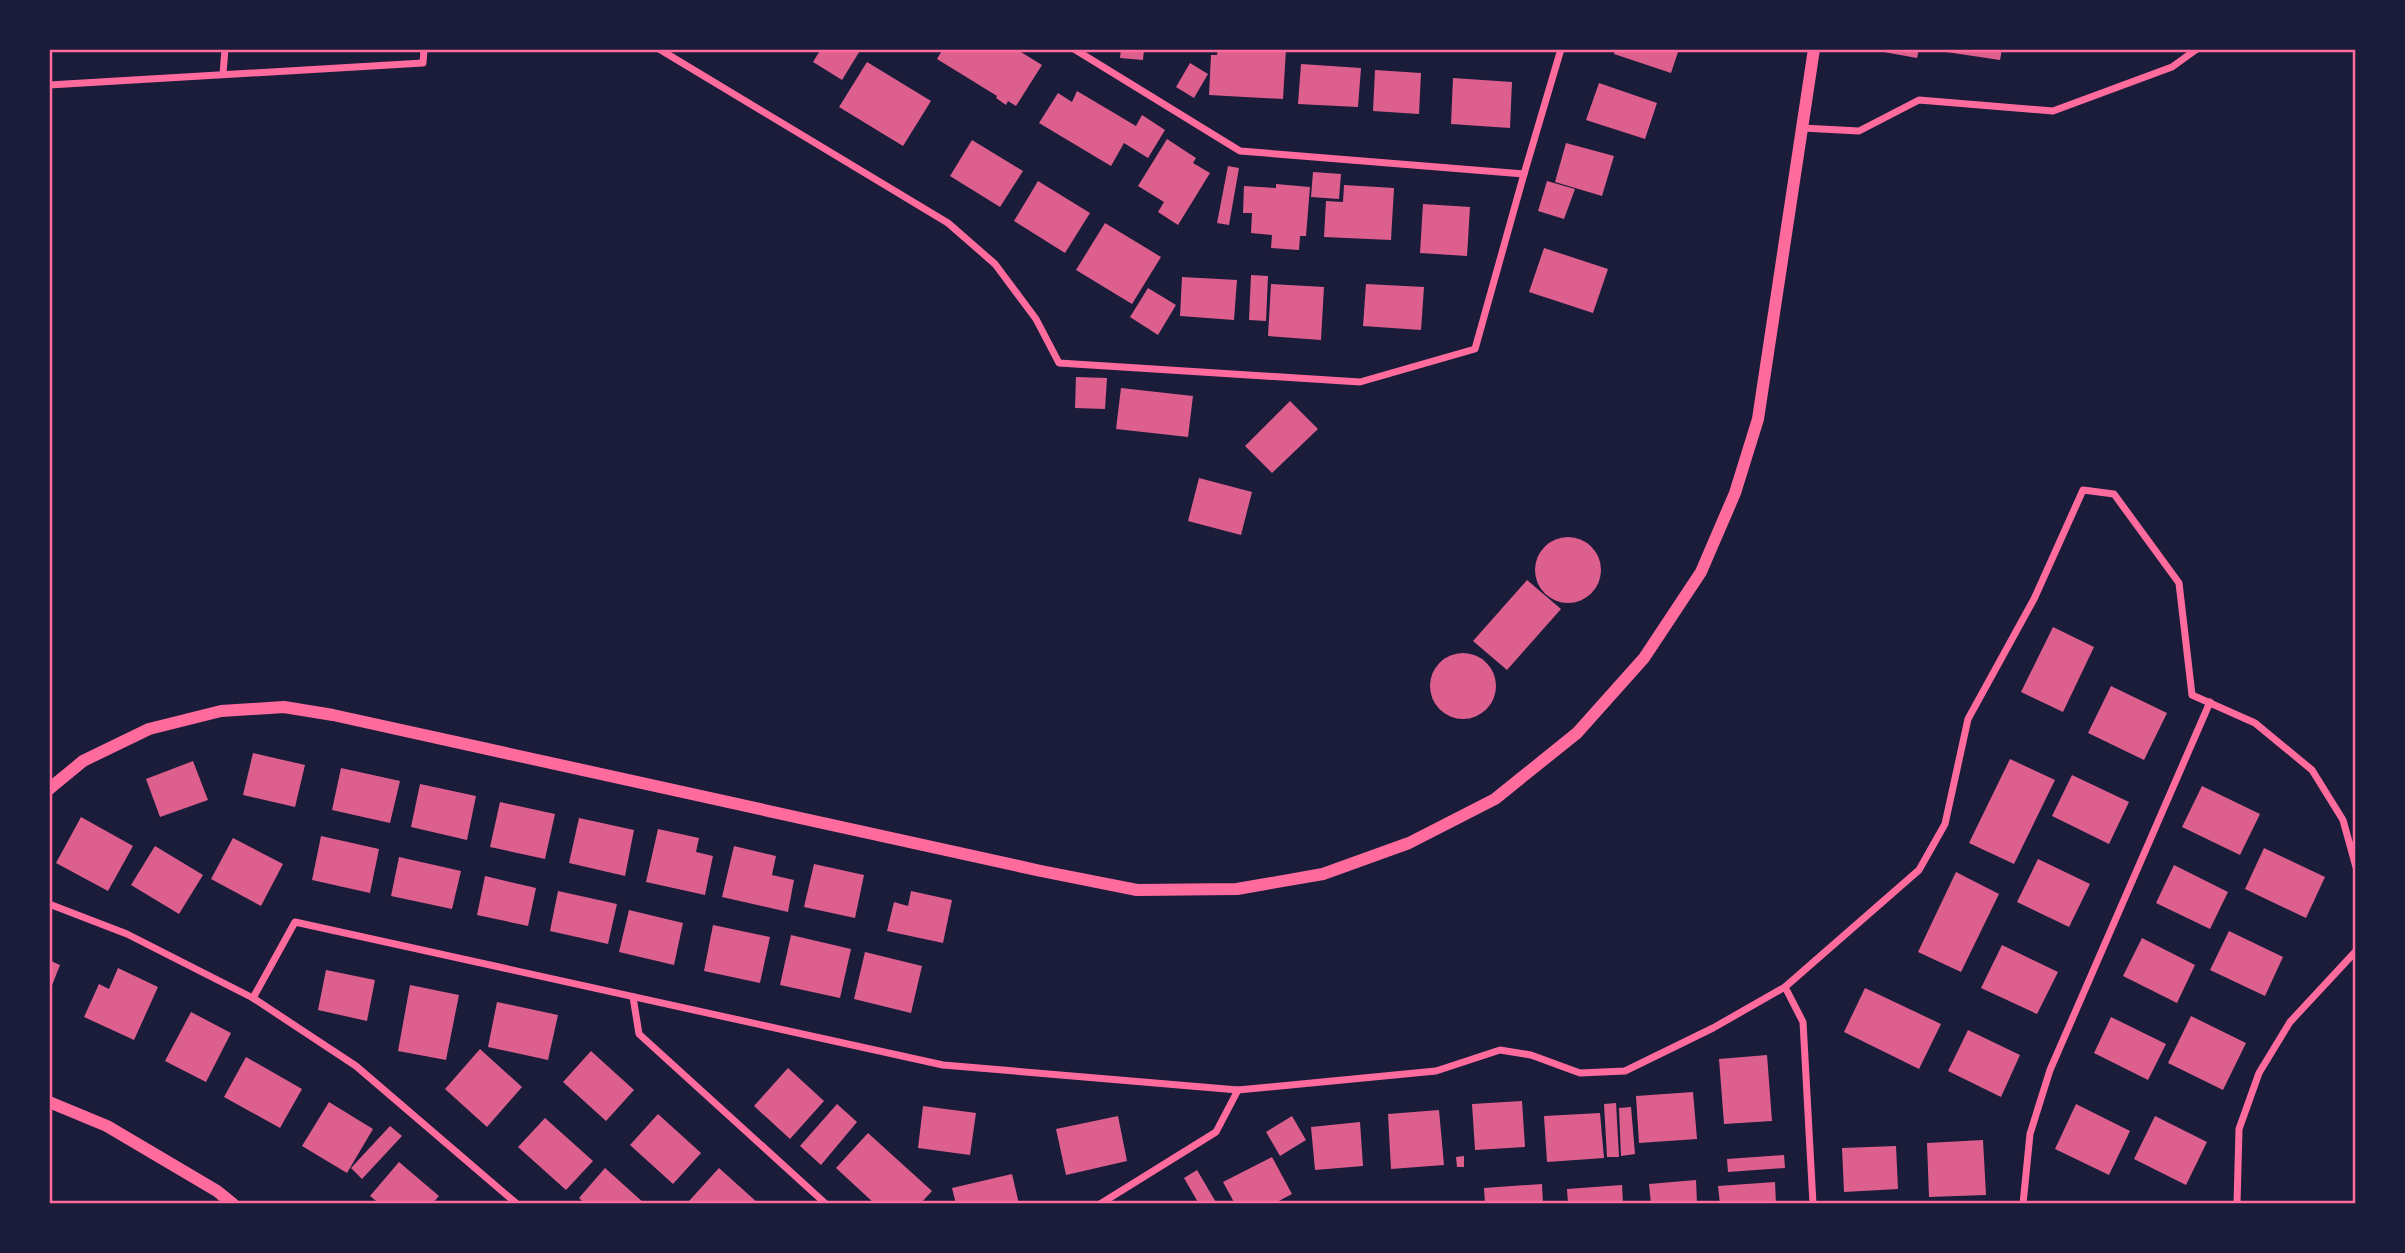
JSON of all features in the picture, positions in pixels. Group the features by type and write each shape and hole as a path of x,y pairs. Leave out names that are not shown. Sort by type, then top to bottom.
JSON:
{"street":[{"path":"223,74 225,49"},
{"path":"49,85 423,63 424,49"},
{"path":"659,49 948,223 995,264 1036,319 1059,363 1360,382 1475,349 1561,49"},
{"path":"1074,49 1240,151 1524,174"},
{"path":"49,789 83,761 149,729 221,711 284,707 333,715 1137,890 1237,889 1323,874 1409,843 1495,799 1577,733 1644,658 1701,572 1735,493 1758,419 1814,49"},
{"path":"1802,128 1859,131 1919,100 2053,111 2172,67 2197,49"},
{"path":"253,998 295,922 943,1065 1238,1090 1436,1071 1500,1050 1531,1055 1580,1073 1625,1071 1713,1028 1785,987 1919,870 1945,824 1968,719 2034,599 2083,490 2114,494 2179,583 2192,695 2255,723 2312,770 2343,820 2356,867"},
{"path":"2022,1204 2030,1135 2050,1070 2210,702"},
{"path":"49,904 127,934 253,998 356,1066 517,1204"},
{"path":"2237,1204 2239,1129 2259,1073 2290,1022 2356,951"},
{"path":"1785,987 1803,1021 1813,1204"},
{"path":"633,997 639,1034 826,1204"},
{"path":"1100,1204 1216,1132 1238,1090"},
{"path":"49,1101 107,1126 217,1191 233,1204"}],"building":[{"path":"821,49 861,49 842,80 813,62"},
{"path":"943,49 1016,49 1042,65 1016,106 1008,101 1006,105 996,98 997,96 937,59"},
{"path":"1121,49 1144,49 1143,60 1120,58"},
{"path":"1218,49 1286,49 1283,99 1209,95 1211,55 1217,55"},
{"path":"1615,49 1679,49 1671,73 1614,54"},
{"path":"1867,49 1919,49 1917,58"},
{"path":"1926,49 2002,49 2000,60"},
{"path":"867,62 931,101 903,146 839,107"},
{"path":"1190,63 1208,74 1194,98 1176,87"},
{"path":"1301,64 1361,68 1358,107 1298,104"},
{"path":"1375,70 1421,73 1419,114 1373,111"},
{"path":"1453,78 1512,82 1510,128 1451,124"},
{"path":"1599,83 1657,103 1645,139 1586,120"},
{"path":"1077,91 1136,126 1142,115 1165,130 1148,158 1124,143 1111,166 1039,123 1058,93 1072,102"},
{"path":"1167,139 1196,158 1193,163 1210,173 1178,225 1158,212 1164,202 1138,186"},
{"path":"972,140 1023,171 1000,207 950,176"},
{"path":"1566,143 1614,156 1602,196 1555,182"},
{"path":"1228,166 1239,168 1229,225 1217,223"},
{"path":"1313,172 1341,174 1339,199 1311,197"},
{"path":"1038,181 1090,213 1065,253 1014,221"},
{"path":"1547,181 1575,189 1564,219 1538,211"},
{"path":"1276,184 1310,187 1306,236 1300,236 1299,250 1271,248 1272,235 1251,233 1252,213 1243,213 1244,186 1276,188"},
{"path":"1344,185 1394,188 1391,240 1324,237 1326,201 1343,202"},
{"path":"1423,204 1470,207 1467,256 1420,253"},
{"path":"1105,223 1161,257 1132,304 1076,270"},
{"path":"1544,248 1608,269 1593,313 1529,292"},
{"path":"1251,275 1268,276 1266,321 1249,320"},
{"path":"1182,277 1237,280 1234,320 1180,316"},
{"path":"1271,284 1324,287 1321,340 1268,336"},
{"path":"1366,284 1424,287 1421,330 1363,326"},
{"path":"1148,288 1176,305 1158,335 1130,317"},
{"path":"1076,377 1107,378 1105,409 1075,408"},
{"path":"1121,388 1193,396 1188,437 1116,429"},
{"path":"1290,401 1318,429 1272,473 1245,446"},
{"path":"1199,478 1252,492 1241,535 1188,521"},
{"path":"1562,537 1574,537 1586,542 1596,552 1601,570 1599,583 1586,598 1574,603 1562,603 1550,598 1540,588 1535,576 1535,564 1540,552 1550,542"},
{"path":"1527,580 1561,609 1507,670 1473,641"},
{"path":"2053,627 2094,647 2063,712 2021,692"},
{"path":"1463,653 1476,655 1491,668 1496,686 1494,699 1481,714 1463,719 1450,717 1435,704 1430,686 1432,673 1445,658"},
{"path":"2111,686 2167,713 2144,760 2088,733"},
{"path":"253,753 305,765 295,807 243,795"},
{"path":"2010,759 2055,780 2014,864 1969,843"},
{"path":"193,761 208,800 160,817 146,779"},
{"path":"341,768 400,781 390,823 332,810"},
{"path":"2072,775 2129,802 2109,844 2052,816"},
{"path":"420,784 476,796 467,840 411,827"},
{"path":"2202,786 2260,814 2240,855 2182,827"},
{"path":"500,802 555,814 545,859 490,847"},
{"path":"81,817 133,846 108,891 56,863"},
{"path":"579,818 634,830 625,876 569,863"},
{"path":"658,829 699,838 696,852 713,856 705,895 646,882"},
{"path":"321,836 379,849 370,893 312,880"},
{"path":"233,838 283,864 261,906 211,879"},
{"path":"155,846 203,875 179,914 131,885"},
{"path":"734,846 776,856 772,875 794,880 788,912 722,897"},
{"path":"2264,848 2325,877 2306,918 2245,889"},
{"path":"399,857 461,871 452,909 391,896"},
{"path":"2038,859 2090,884 2069,927 2017,902"},
{"path":"814,864 864,875 855,918 804,907"},
{"path":"2174,865 2228,892 2210,929 2156,903"},
{"path":"1956,872 1999,894 1961,972 1918,952"},
{"path":"485,876 536,888 528,926 477,915"},
{"path":"558,891 617,904 608,944 550,931"},
{"path":"911,891 952,900 943,943 887,931 894,902 908,906"},
{"path":"629,910 683,923 674,965 619,952"},
{"path":"713,925 770,937 760,983 704,971"},
{"path":"2229,931 2283,957 2265,996 2210,970"},
{"path":"791,935 851,949 840,998 780,985"},
{"path":"2142,938 2195,965 2177,1003 2123,976"},
{"path":"2002,945 2058,972 2037,1014 1981,988"},
{"path":"865,952 922,966 911,1013 854,999"},
{"path":"49,960 60,965 49,993"},
{"path":"118,968 158,987 134,1040 84,1017 99,984 109,989"},
{"path":"326,970 375,980 367,1021 318,1010"},
{"path":"410,985 459,995 446,1060 398,1051"},
{"path":"1865,988 1941,1024 1919,1069 1844,1032"},
{"path":"497,1002 558,1015 548,1060 488,1047"},
{"path":"191,1012 231,1033 206,1082 165,1061"},
{"path":"2191,1016 2246,1043 2223,1090 2168,1063"},
{"path":"2111,1017 2166,1044 2148,1080 2094,1053"},
{"path":"1968,1030 2020,1055 2001,1097 1948,1071"},
{"path":"480,1049 522,1087 487,1127 445,1089"},
{"path":"591,1051 634,1090 606,1121 563,1082"},
{"path":"1767,1055 1772,1121 1724,1124 1719,1059"},
{"path":"246,1057 302,1089 280,1128 224,1097"},
{"path":"788,1068 824,1101 790,1139 754,1106"},
{"path":"1693,1092 1697,1139 1639,1143 1636,1096"},
{"path":"1522,1101 1525,1147 1475,1150 1472,1104"},
{"path":"329,1102 373,1129 347,1173 302,1146"},
{"path":"1616,1103 1619,1157 1607,1157 1604,1104"},
{"path":"837,1104 857,1122 821,1165 800,1146"},
{"path":"2076,1104 2130,1131 2109,1175 2055,1149"},
{"path":"923,1106 976,1113 970,1155 918,1148"},
{"path":"1631,1107 1635,1154 1621,1156 1619,1108"},
{"path":"1439,1110 1444,1165 1391,1169 1388,1114"},
{"path":"1600,1113 1604,1158 1547,1162 1544,1116"},
{"path":"658,1114 701,1153 673,1184 630,1145"},
{"path":"1118,1116 1127,1161 1066,1175 1056,1129"},
{"path":"1292,1116 1306,1140 1280,1156 1266,1132"},
{"path":"2155,1116 2207,1142 2186,1185 2134,1159"},
{"path":"545,1118 593,1161 566,1190 518,1147"},
{"path":"1360,1122 1363,1166 1315,1170 1311,1127"},
{"path":"390,1126 402,1136 362,1179 351,1168"},
{"path":"868,1133 932,1191 920,1204 875,1204 836,1168"},
{"path":"1983,1140 1986,1195 1929,1197 1927,1143"},
{"path":"1896,1146 1898,1189 1844,1192 1842,1148"},
{"path":"1784,1155 1785,1168 1728,1172 1727,1159"},
{"path":"1464,1156 1464,1167 1457,1167 1456,1157"},
{"path":"1272,1157 1292,1194 1273,1204 1235,1204 1223,1182"},
{"path":"399,1162 439,1196 432,1204 380,1204 370,1196"},
{"path":"605,1168 645,1204 585,1204 579,1198"},
{"path":"719,1168 759,1204 692,1204 689,1201"},
{"path":"1197,1170 1217,1204 1199,1204 1184,1178"},
{"path":"1012,1174 1019,1204 956,1204 952,1188"},
{"path":"1696,1180 1697,1204 1651,1204 1649,1184"},
{"path":"1775,1182 1776,1204 1720,1204 1718,1186"},
{"path":"1542,1184 1543,1204 1485,1204 1484,1188"},
{"path":"1622,1185 1623,1204 1568,1204 1567,1189"}]}
